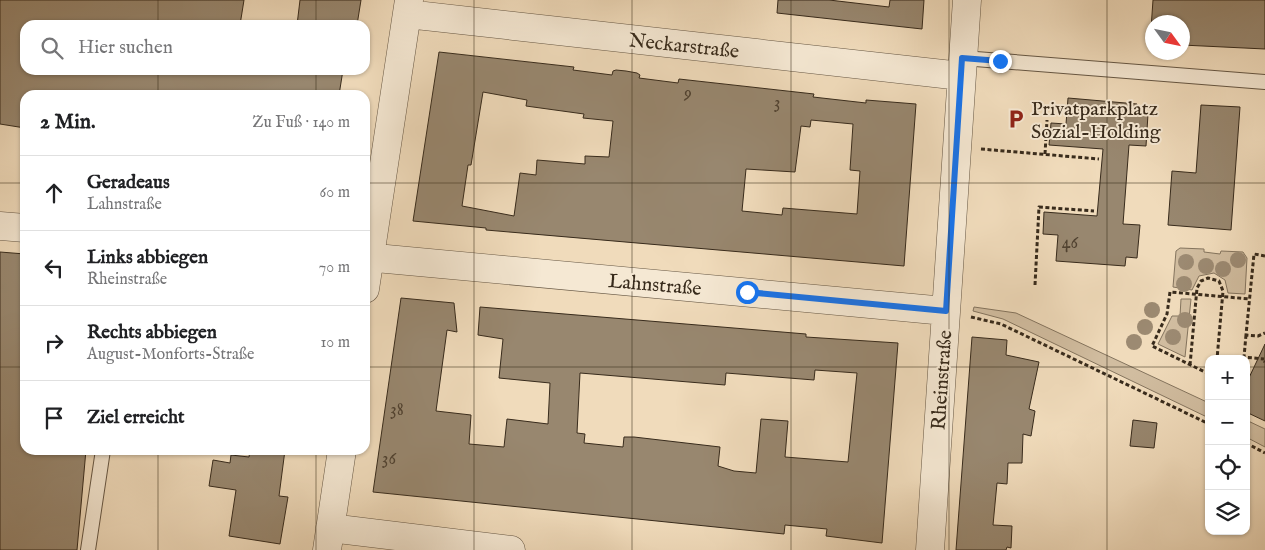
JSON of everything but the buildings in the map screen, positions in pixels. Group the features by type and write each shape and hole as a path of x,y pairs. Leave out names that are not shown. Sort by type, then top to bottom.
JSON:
{"street":[{"name":"Rheinstraße","path":"930,550 967,0"},
{"name":"Neckarstraße","path":"408,7 962,67"},
{"path":"370,239 408,7"},
{"path":"0,226 20,228"},
{"name":"Lahnstraße","path":"370,257 946,311"},
{"path":"341,455 329,539 511,550"}],"lane":[{"path":"962,67 1265,82"},
{"path":"88,550 102,455"}],"path":[{"path":"1045,154 1048,120"},
{"path":"956,147 1099,159"},
{"path":"1035,285 1039,207 1094,211"},
{"path":"1265,256 1254,254 1244,358 1265,361"},
{"path":"1190,365 1196,294 1201,281 1212,278 1222,286 1217,355"},
{"path":"1205,372 1152,346 1167,314 1170,292 1250,299"},
{"path":"946,311 1002,324 1205,422"},
{"path":"1246,335 1258,336 1265,333"},
{"path":"1250,445 1265,453"}],"shaded area":[{"path":"1180,248 1204,249 1204,252 1220,254 1221,251 1243,252 1247,258 1245,294 1228,293 1225,280 1214,273 1199,276 1192,290 1173,287 1176,251"},
{"path":"1181,299 1191,299 1185,357 1158,344 1172,316 1180,316"},
{"path":"974,307 1016,313 1205,401 1205,416 1003,319 973,311"},
{"path":"1250,422 1265,429 1265,447 1250,439"}],"place":[{"name":"Privatparkplatz Sozial-Holding","path":"1016,119"}],"route":[{"path":"747,292 946,311 962,58 1000,61"}]}
